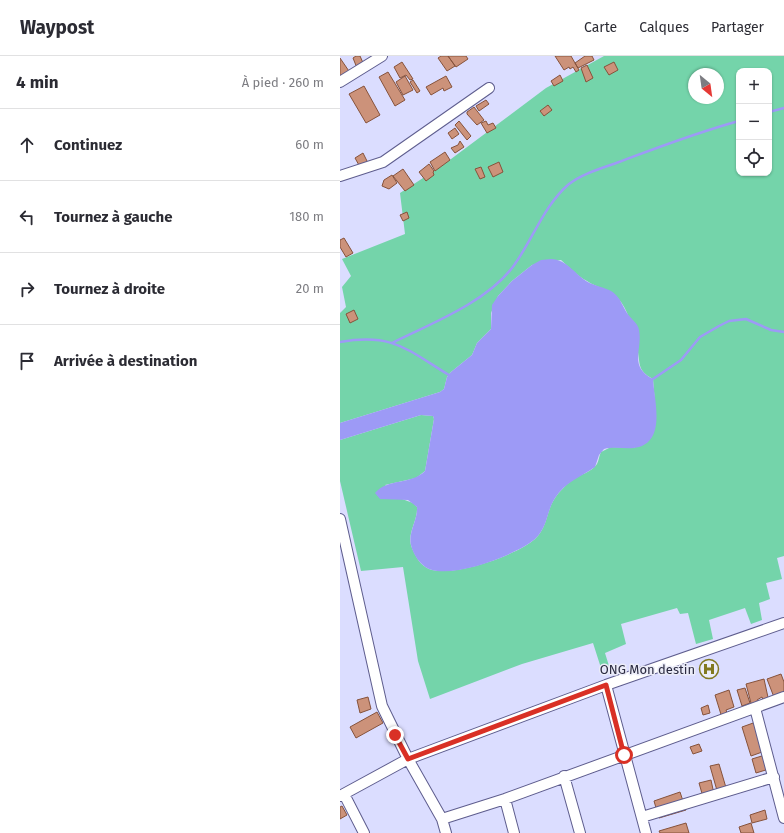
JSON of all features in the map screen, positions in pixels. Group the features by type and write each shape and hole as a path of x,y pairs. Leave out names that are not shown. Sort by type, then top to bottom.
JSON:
{"street":[{"path":"340,82 382,56"},
{"path":"340,176 382,162 489,88"},
{"path":"340,519 378,692 387,718 442,820 446,833"},
{"path":"364,833 342,795 408,759 606,685 784,623"},
{"path":"606,685 646,833"},
{"path":"442,820 505,799 564,776 784,697"},
{"path":"754,708 784,818"},
{"path":"564,776 580,833"},
{"path":"642,817 774,777"},
{"path":"505,799 514,833"}],"green space":[{"path":"604,56 784,56 784,556 777,558 782,579 766,583 770,599 759,603 762,620 751,624 745,608 709,620 713,639 696,644 688,613 680,614 677,608 621,624 626,644 605,653 609,666 601,668 593,643 522,664 430,699 418,661 403,567 361,571 340,481 340,440 421,415 433,416 434,419 425,471 416,478 385,485 402,499 413,503 417,507 416,517 410,538 413,551 423,566 440,571 468,568 500,558 514,552 535,539 545,524 552,503 563,489 572,480 595,467 601,452 611,447 634,448 656,416 653,379 644,372 640,366 633,330 621,302 614,294 583,279 561,260 532,265 512,281 498,296 491,313 491,329 477,343 472,355 451,372 447,377 444,389 440,392 340,423 340,313 346,307 342,287 351,276 342,259 405,234 400,193 443,165 546,88"}],"shaded area":[{"path":"551,259 566,264 586,281 613,292 637,325 640,337 638,357 639,363 645,374 653,379 656,407 656,427 653,436 647,443 639,447 604,449 599,455 595,467 568,484 559,492 552,503 542,530 535,539 526,545 514,552 484,564 468,568 453,571 429,569 417,559 413,552 410,540 417,507 408,500 380,499 375,493 386,485 413,478 425,471 434,419 433,416 421,415 340,440 340,423 440,392 444,389 447,377 472,355 477,343 491,329 492,305 498,296 512,281 532,265 541,260"}],"building":[{"path":"360,56 364,65 357,68 353,58"},
{"path":"441,56 448,56 455,66 447,71 438,58"},
{"path":"448,56 466,56 468,59 456,67"},
{"path":"555,56 571,56 579,70 576,72 573,67 570,69 569,67 564,70"},
{"path":"585,56 592,56 594,60 578,68 575,63"},
{"path":"340,58 353,77 340,79"},
{"path":"402,62 413,79 410,80 406,75 400,78 394,67"},
{"path":"614,62 618,70 609,75 604,67"},
{"path":"587,65 593,78 586,82 581,68"},
{"path":"388,72 405,100 395,106 379,77"},
{"path":"560,75 563,81 554,86 551,81"},
{"path":"405,76 413,90 403,95 396,82"},
{"path":"446,76 452,87 444,91 443,88 431,95 426,87"},
{"path":"413,80 420,91 417,93 410,82"},
{"path":"364,86 380,115 366,123 349,94"},
{"path":"486,100 489,104 479,111 476,106"},
{"path":"548,105 552,110 544,116 540,111"},
{"path":"474,107 484,120 477,125 467,114 467,112"},
{"path":"459,121 471,136 467,140 455,125"},
{"path":"486,121 488,125 493,123 496,128 487,133 481,123"},
{"path":"455,128 459,134 452,139 448,133"},
{"path":"460,141 464,147 455,153 451,148 458,145"},
{"path":"445,152 450,160 435,171 430,162"},
{"path":"363,153 368,163 360,167 355,158"},
{"path":"499,162 503,172 493,177 488,167"},
{"path":"429,164 434,171 434,175 426,181 419,172"},
{"path":"481,167 485,177 480,179 475,169"},
{"path":"403,169 414,185 405,191 393,176"},
{"path":"392,175 397,183 389,189 382,186 384,180"},
{"path":"407,212 409,218 403,221 400,215"},
{"path":"344,238 353,253 346,257 340,247 340,240"},
{"path":"354,310 358,319 350,323 346,314"},
{"path":"781,674 784,682 784,702 777,705 767,679"},
{"path":"764,679 769,702 764,704 762,697 757,700 759,705 752,707 746,684"},
{"path":"745,688 750,703 742,706 737,690"},
{"path":"729,690 734,707 726,710 729,719 723,721 715,695"},
{"path":"368,697 371,709 360,713 357,700"},
{"path":"708,705 710,713 703,715 701,708"},
{"path":"377,712 383,723 356,738 350,727"},
{"path":"756,722 765,751 751,756 742,727"},
{"path":"699,744 702,751 693,754 690,747"},
{"path":"765,755 769,769 756,773 752,759"},
{"path":"719,764 727,791 718,794 710,766"},
{"path":"711,780 714,794 703,797 699,783"},
{"path":"680,792 686,810 659,818 654,801"},
{"path":"342,806 347,815 340,819 340,807"},
{"path":"765,810 767,819 752,823 750,815"},
{"path":"686,823 689,833 660,833 659,831"},
{"path":"751,823 754,833 741,833 739,827"}],"waterway":[{"path":"772,111 784,108"},
{"path":"392,343 456,312 487,292 501,280 519,258 552,203 560,193 575,180 593,171 664,145 736,122"},
{"path":"653,379 681,360 700,337 729,321 746,319 771,330 784,332"},
{"path":"340,342 373,340 398,345 449,375"}],"place":[{"name":"ONG Mon destin","path":"709,669"}],"route":[{"path":"395,735 408,759 606,685 624,755"}]}
